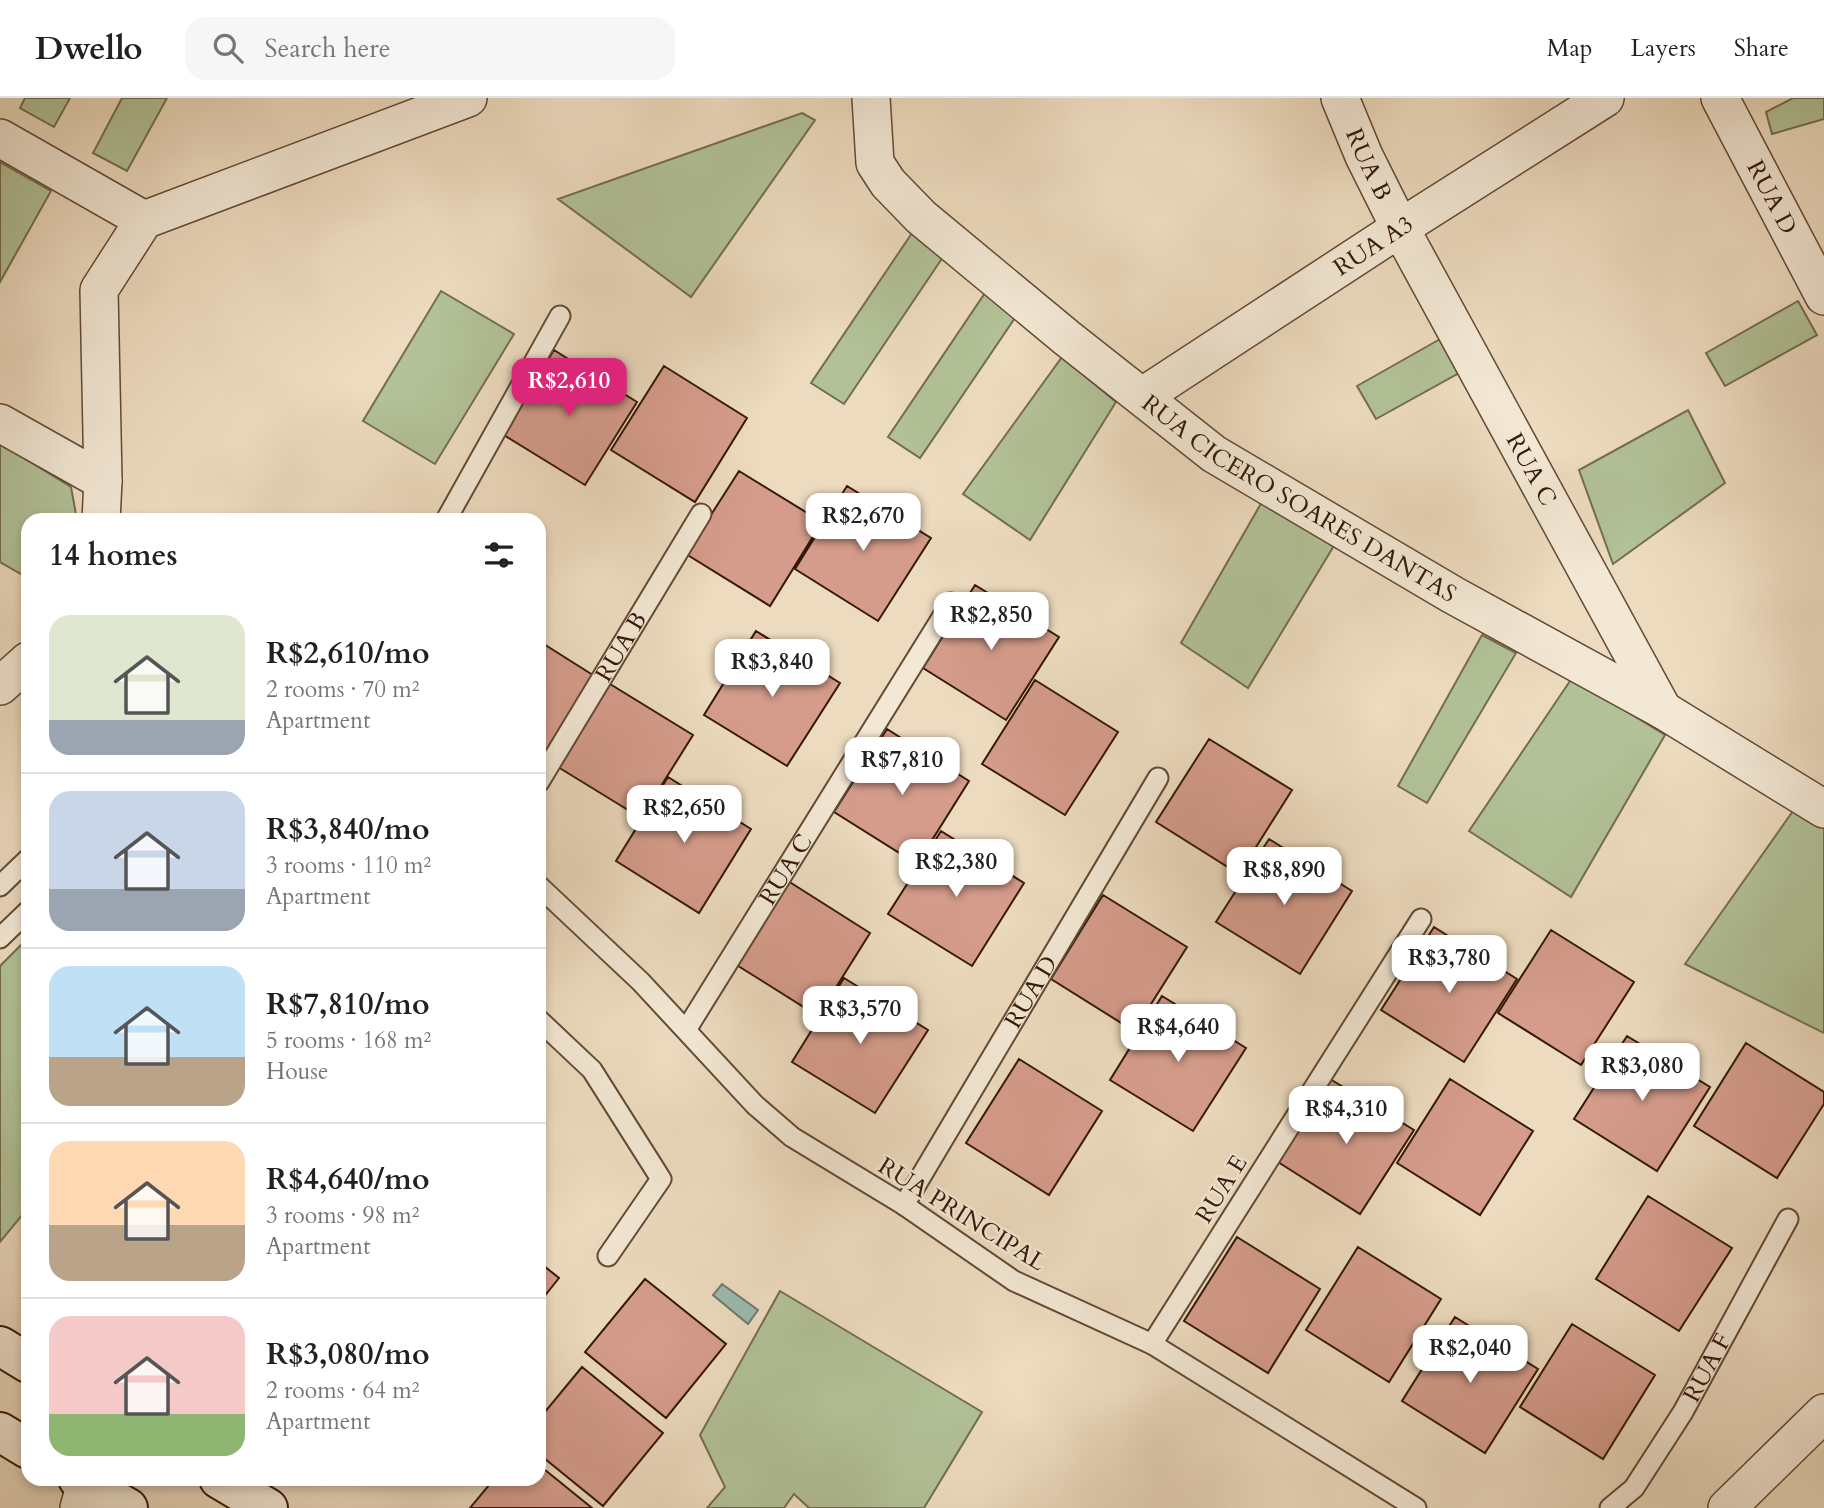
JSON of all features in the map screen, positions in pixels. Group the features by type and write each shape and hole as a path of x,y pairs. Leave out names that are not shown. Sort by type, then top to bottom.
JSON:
{"main road":[{"path":"0,1346 21,1359"},
{"path":"0,1432 21,1445"},
{"path":"231,1486 268,1508"},
{"path":"81,1490 128,1508"}],"street":[{"path":"102,513 99,290 144,220 465,98"},
{"name":"RUA CICERO SOARES DANTAS","path":"871,98 875,163 888,183 921,217 1067,338 1214,454 1453,595 1663,710 1824,809"},
{"name":"RUA B","path":"1340,98 1363,156 1400,228"},
{"name":"RUA A3","path":"1143,397 1400,228 1605,98"},
{"name":"RUA D","path":"1720,98 1824,296"},
{"path":"0,138 144,220"},
{"name":"RUA C","path":"1400,228 1663,710"},
{"path":"0,423 103,481"},
{"path":"0,686 21,667"},
{"path":"1727,1508 1824,1413"}],"lane":[{"path":"450,513 560,316"},
{"name":"RUA B","path":"546,770 701,514"},
{"name":"RUA C","path":"686,1030 951,603"},
{"name":"RUA D","path":"904,1205 1158,778"},
{"path":"0,886 21,866"},
{"name":"RUA PRINCIPAL","path":"546,893 641,982 755,1105 792,1137 904,1205 1014,1281 1152,1344 1416,1508"},
{"path":"0,938 21,918"},
{"name":"RUA E","path":"1152,1344 1421,919"},
{"path":"546,1026 592,1069 662,1179 608,1256"},
{"name":"RUA F","path":"1610,1508 1634,1488 1683,1412 1788,1219"}],"shaded area":[{"path":"25,98 70,98 54,127 20,108"},
{"path":"122,98 167,98 127,171 93,153"},
{"path":"1793,98 1824,98 1824,119 1772,134 1766,112"},
{"path":"802,113 815,120 691,297 558,199"},
{"path":"0,162 51,191 0,282"},
{"path":"912,233 945,254 844,404 811,383"},
{"path":"987,290 1019,312 920,458 888,437"},
{"path":"441,291 514,334 435,464 363,421"},
{"path":"1798,301 1817,335 1725,386 1706,353"},
{"path":"1449,334 1468,368 1376,419 1357,386"},
{"path":"1062,357 1116,402 1030,540 963,494"},
{"path":"1688,410 1725,483 1613,564 1579,470"},
{"path":"0,443 71,487 76,513 21,513 21,574 0,562"},
{"path":"1263,500 1335,544 1248,688 1181,643"},
{"path":"1482,635 1516,653 1427,803 1398,786"},
{"path":"1572,678 1665,735 1571,897 1469,831"},
{"path":"1793,811 1824,823 1824,1033 1685,964"},
{"path":"21,945 21,1216 0,1242 0,966"},
{"path":"722,1284 758,1310 748,1324 713,1295"},
{"path":"780,1291 982,1412 924,1508 809,1508 794,1494 784,1508 707,1508 725,1487 700,1435"}],"building":[{"path":"554,350 637,402 585,485 502,434"},
{"path":"664,366 747,418 695,502 611,450"},
{"path":"739,471 822,522 770,606 686,554"},
{"path":"847,486 931,538 878,621 795,569"},
{"path":"975,585 1059,637 1006,720 923,668"},
{"path":"756,631 840,683 787,766 704,715"},
{"path":"546,645 596,677 546,758"},
{"path":"1035,680 1118,732 1065,815 982,764"},
{"path":"610,684 693,735 641,818 558,767"},
{"path":"887,729 969,781 917,864 834,812"},
{"path":"1209,739 1292,790 1239,874 1156,822"},
{"path":"668,777 751,829 699,913 616,861"},
{"path":"941,831 1024,883 972,966 888,914"},
{"path":"1269,839 1352,891 1300,974 1216,922"},
{"path":"788,881 870,933 818,1016 735,964"},
{"path":"1103,895 1187,947 1134,1031 1051,979"},
{"path":"1434,927 1517,979 1464,1062 1381,1010"},
{"path":"1551,930 1634,982 1581,1065 1498,1013"},
{"path":"844,978 928,1030 875,1113 792,1062"},
{"path":"1162,996 1246,1048 1193,1131 1110,1080"},
{"path":"1627,1036 1710,1087 1657,1171 1574,1119"},
{"path":"1746,1043 1824,1092 1824,1104 1777,1178 1694,1126"},
{"path":"1019,1059 1102,1111 1049,1195 966,1143"},
{"path":"1330,1079 1414,1130 1360,1214 1278,1162"},
{"path":"1450,1079 1533,1131 1480,1215 1397,1163"},
{"path":"1648,1196 1732,1248 1679,1331 1596,1279"},
{"path":"1237,1237 1320,1289 1268,1373 1184,1321"},
{"path":"1358,1247 1441,1299 1389,1382 1306,1330"},
{"path":"546,1268 559,1278 546,1294"},
{"path":"645,1279 726,1344 666,1418 585,1352"},
{"path":"1455,1317 1538,1369 1485,1453 1402,1401"},
{"path":"1572,1324 1655,1375 1603,1459 1520,1407"},
{"path":"582,1367 663,1433 603,1506 546,1460 546,1411"},
{"path":"546,1471 592,1508 470,1508 488,1486 546,1486"}]}
